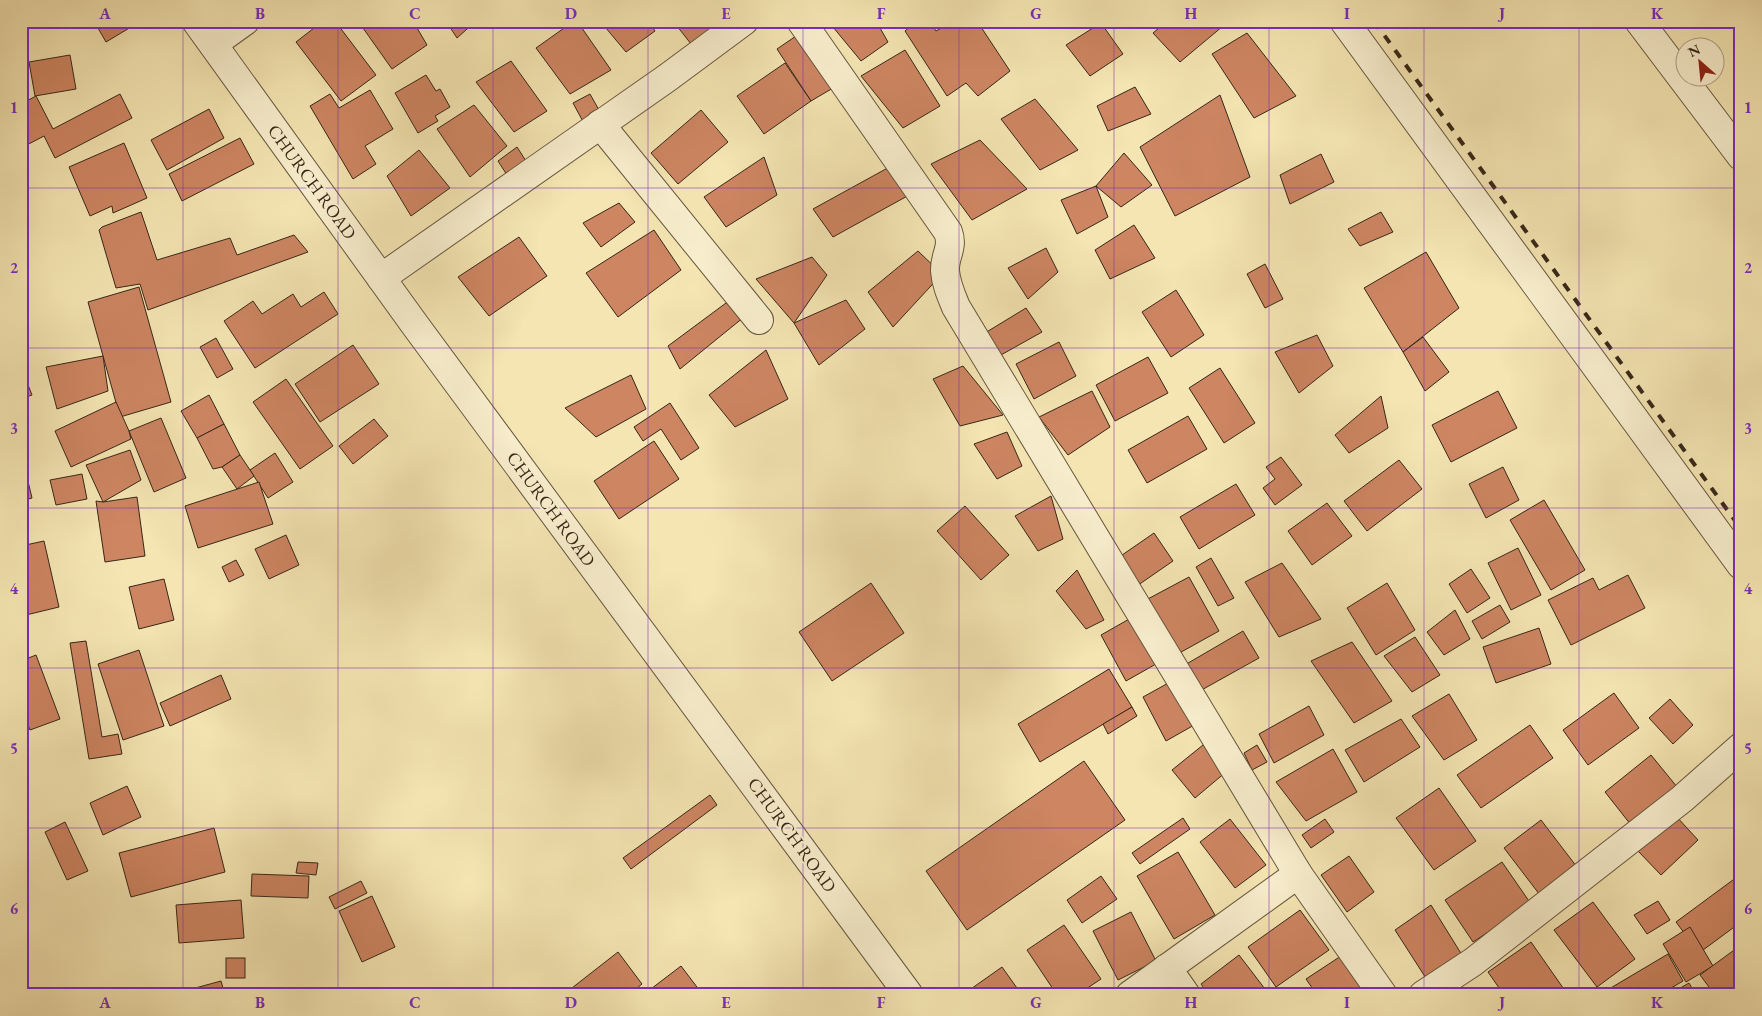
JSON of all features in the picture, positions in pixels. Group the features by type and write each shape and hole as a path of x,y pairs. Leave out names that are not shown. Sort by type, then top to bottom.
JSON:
{"street":[{"name":"CHURCH ROAD","path":"196,21 381,278 909,995"},
{"path":"213,44 245,21"},
{"path":"381,278 744,21"},
{"path":"801,21 948,232 951,240 945,271 956,307 1298,874 1383,995"},
{"path":"1344,21 1741,564"},
{"path":"1639,21 1741,156"},
{"path":"600,124 759,320"},
{"path":"1424,995 1473,962 1682,799 1741,747"},
{"path":"1130,995 1298,874"},
{"path":"1167,968 1186,995"}],"building":[{"path":"94,21 141,21 106,42"},
{"path":"323,21 335,21 376,75 341,101 296,42"},
{"path":"358,21 413,21 427,45 392,69"},
{"path":"446,21 476,21 457,38"},
{"path":"574,21 577,21 611,70 570,94 536,48"},
{"path":"600,21 648,21 655,31 626,52"},
{"path":"673,21 714,21 720,31 695,49"},
{"path":"828,21 876,21 888,42 861,61"},
{"path":"916,21 929,21 936,31 954,21 977,21 1010,71 978,96 966,83 947,96 905,31"},
{"path":"1167,21 1229,21 1180,62 1153,33"},
{"path":"1101,23 1123,54 1090,76 1066,45"},
{"path":"1247,33 1296,96 1254,118 1212,54"},
{"path":"796,36 833,88 811,101 777,49"},
{"path":"905,50 940,106 903,128 861,76"},
{"path":"70,55 76,89 35,96 29,62"},
{"path":"511,61 547,111 514,132 476,82"},
{"path":"785,63 811,101 764,134 737,96"},
{"path":"426,75 436,91 440,89 450,107 435,116 438,121 418,133 395,93"},
{"path":"1135,87 1151,114 1108,131 1097,106"},
{"path":"370,90 393,129 365,146 376,164 353,179 310,106 330,94 339,108"},
{"path":"120,94 132,118 55,158 44,136 21,148 21,104 36,96 53,129"},
{"path":"590,94 604,119 587,129 573,103"},
{"path":"1220,95 1250,177 1175,216 1140,147"},
{"path":"1035,99 1078,150 1040,170 1001,119"},
{"path":"474,105 507,146 470,177 437,129"},
{"path":"209,109 224,138 167,170 151,140"},
{"path":"701,110 728,142 678,184 651,153"},
{"path":"240,138 254,164 182,201 169,174"},
{"path":"980,140 1027,189 972,220 931,164"},
{"path":"124,143 147,198 113,213 112,206 90,216 69,167"},
{"path":"517,147 526,161 507,175 498,161"},
{"path":"419,150 450,188 411,216 387,176"},
{"path":"1124,153 1152,185 1121,207 1096,186"},
{"path":"1321,154 1334,182 1290,204 1280,175"},
{"path":"764,157 777,195 726,227 704,197"},
{"path":"893,165 911,194 833,237 813,209"},
{"path":"1096,186 1108,217 1077,234 1061,200"},
{"path":"619,203 635,222 601,247 583,223"},
{"path":"141,212 157,260 230,238 237,255 294,235 308,252 148,310 140,284 116,288 99,230 102,227"},
{"path":"1381,212 1393,232 1360,246 1348,229"},
{"path":"1134,225 1155,258 1110,279 1095,250"},
{"path":"654,230 681,270 618,317 586,273"},
{"path":"519,237 547,276 489,316 458,277"},
{"path":"1046,248 1058,272 1028,299 1008,268"},
{"path":"918,251 942,274 893,327 868,292"},
{"path":"1426,252 1459,308 1403,352 1364,288"},
{"path":"812,257 827,275 794,323 756,279"},
{"path":"1265,264 1283,299 1265,308 1247,274"},
{"path":"139,287 171,402 120,417 88,302"},
{"path":"1176,290 1204,335 1171,357 1142,312"},
{"path":"324,292 338,314 255,368 224,321 253,301 262,314 293,294 301,307"},
{"path":"846,300 865,329 819,365 794,323"},
{"path":"726,303 744,317 680,369 668,346"},
{"path":"1026,308 1042,332 992,360 980,336"},
{"path":"1317,335 1333,366 1299,393 1275,352"},
{"path":"1423,337 1449,372 1425,391 1403,352"},
{"path":"216,338 233,369 217,378 200,347"},
{"path":"1059,342 1076,376 1034,399 1016,364"},
{"path":"353,345 379,384 320,422 295,384"},
{"path":"766,350 788,399 735,427 709,395"},
{"path":"103,356 108,391 57,409 46,367"},
{"path":"1148,357 1168,393 1115,421 1096,385"},
{"path":"963,366 1003,415 960,426 933,379"},
{"path":"21,367 32,395 21,399"},
{"path":"1220,368 1255,423 1224,443 1189,388"},
{"path":"631,375 646,409 596,437 565,408"},
{"path":"286,379 333,446 300,469 253,402"},
{"path":"1092,391 1110,427 1068,455 1039,417"},
{"path":"1498,391 1517,428 1451,462 1432,425"},
{"path":"209,395 224,424 197,438 181,411"},
{"path":"1381,396 1388,428 1349,453 1335,435"},
{"path":"116,402 131,439 71,467 55,431"},
{"path":"670,403 699,448 681,460 661,429 643,441 634,427"},
{"path":"1188,416 1207,449 1147,483 1128,450"},
{"path":"161,418 186,478 154,492 129,431"},
{"path":"374,419 388,436 353,464 339,446"},
{"path":"224,424 240,455 222,467 213,469 197,438"},
{"path":"1007,432 1022,466 997,479 974,444"},
{"path":"654,441 679,479 619,519 594,481"},
{"path":"130,450 141,480 103,502 86,465"},
{"path":"21,452 32,498 21,501"},
{"path":"275,453 293,482 268,498 250,470"},
{"path":"240,455 254,476 237,489 222,467"},
{"path":"1281,457 1302,485 1275,505 1263,488 1275,479 1266,467"},
{"path":"1399,460 1422,489 1367,531 1344,501"},
{"path":"1503,467 1519,500 1486,518 1469,484"},
{"path":"82,474 87,499 56,505 50,480"},
{"path":"259,482 273,524 198,548 185,506"},
{"path":"1236,484 1255,515 1199,549 1180,517"},
{"path":"1051,496 1063,539 1038,551 1015,516"},
{"path":"137,497 145,556 105,562 96,501 103,502"},
{"path":"1544,500 1585,570 1551,590 1510,520"},
{"path":"1327,503 1352,536 1312,565 1288,531"},
{"path":"965,506 1009,555 981,580 937,531"},
{"path":"1154,533 1173,561 1131,590 1112,562"},
{"path":"286,535 299,565 269,579 255,549"},
{"path":"44,541 59,607 26,615 21,594 21,546"},
{"path":"1518,548 1541,595 1511,610 1488,563"},
{"path":"1211,558 1234,598 1218,606 1196,567"},
{"path":"236,560 244,575 229,582 222,567"},
{"path":"1282,563 1321,619 1279,637 1245,582"},
{"path":"1471,569 1490,598 1467,613 1449,584"},
{"path":"1077,570 1104,620 1086,629 1056,591"},
{"path":"1628,575 1645,608 1571,645 1548,600 1593,578 1599,590"},
{"path":"1189,577 1219,631 1174,656 1144,601"},
{"path":"164,579 174,620 139,629 129,587"},
{"path":"871,583 904,633 832,681 799,632"},
{"path":"1387,583 1415,630 1376,655 1347,608"},
{"path":"1500,605 1510,622 1482,639 1472,621"},
{"path":"1455,610 1470,639 1444,655 1427,632"},
{"path":"1131,618 1156,664 1126,681 1101,635"},
{"path":"1539,628 1551,664 1496,683 1483,647"},
{"path":"1243,631 1259,658 1198,692 1183,666"},
{"path":"1415,637 1440,675 1412,692 1384,656"},
{"path":"86,641 102,737 118,734 122,754 89,759 70,643"},
{"path":"1352,642 1392,701 1354,723 1311,661"},
{"path":"139,650 164,726 123,740 98,664"},
{"path":"36,655 60,719 30,730 21,707 21,661"},
{"path":"1109,669 1132,707 1040,762 1018,724"},
{"path":"221,675 231,699 170,726 160,703"},
{"path":"1172,681 1196,724 1166,741 1143,697"},
{"path":"1614,693 1639,728 1588,765 1563,730"},
{"path":"1449,694 1477,740 1444,760 1412,716"},
{"path":"1670,699 1693,725 1673,744 1649,718"},
{"path":"1309,706 1324,735 1274,763 1259,734"},
{"path":"1132,707 1137,716 1108,734 1103,724"},
{"path":"1401,719 1420,747 1364,782 1345,750"},
{"path":"1530,725 1553,758 1481,808 1457,775"},
{"path":"1203,745 1226,772 1195,798 1172,770"},
{"path":"1257,745 1267,762 1252,770 1244,753"},
{"path":"1333,749 1357,792 1306,821 1276,782"},
{"path":"1651,755 1682,793 1635,830 1605,792"},
{"path":"1084,761 1125,820 967,930 926,871"},
{"path":"127,786 141,817 103,835 90,803"},
{"path":"1439,788 1476,841 1434,870 1396,818"},
{"path":"710,795 717,805 631,869 623,858"},
{"path":"1676,816 1698,840 1661,875 1638,851"},
{"path":"1183,818 1190,829 1140,864 1132,853"},
{"path":"1230,819 1266,865 1235,888 1200,842"},
{"path":"1325,819 1334,832 1311,848 1302,835"},
{"path":"1541,820 1580,871 1543,899 1504,848"},
{"path":"65,822 88,871 67,880 45,832"},
{"path":"214,828 225,872 131,897 119,853"},
{"path":"1178,852 1215,915 1174,939 1137,876"},
{"path":"1349,856 1374,892 1347,912 1321,875"},
{"path":"298,862 318,863 316,875 296,873"},
{"path":"1502,862 1531,904 1473,942 1445,900"},
{"path":"252,874 309,876 308,898 251,896"},
{"path":"1741,874 1741,922 1699,953 1676,922"},
{"path":"1101,876 1117,899 1082,923 1067,900"},
{"path":"361,881 367,893 335,909 329,897"},
{"path":"372,896 395,947 362,962 339,911"},
{"path":"241,900 244,938 179,943 176,905"},
{"path":"1658,901 1670,920 1647,934 1634,915"},
{"path":"1593,902 1635,959 1597,987 1554,930"},
{"path":"1431,905 1467,963 1431,986 1395,930"},
{"path":"1300,910 1329,950 1276,987 1248,947"},
{"path":"1131,912 1156,961 1118,980 1093,931"},
{"path":"1064,925 1101,979 1077,995 1057,995 1027,950"},
{"path":"1690,927 1713,966 1686,982 1663,944"},
{"path":"1531,942 1568,995 1504,995 1488,972"},
{"path":"1741,945 1741,995 1715,995 1700,975"},
{"path":"618,952 642,984 628,995 563,995"},
{"path":"1344,954 1372,995 1317,995 1306,979"},
{"path":"1668,954 1683,981 1659,995 1612,995 1609,989"},
{"path":"1239,955 1265,989 1257,995 1209,995 1201,984"},
{"path":"226,958 245,958 245,978 226,978"},
{"path":"681,966 703,995 643,995"},
{"path":"1002,967 1022,995 971,995 968,991"},
{"path":"221,981 225,995 178,995 177,993"},
{"path":"1689,983 1696,995 1668,995"}],"railway":[{"path":"1374,21 1741,529"}]}
